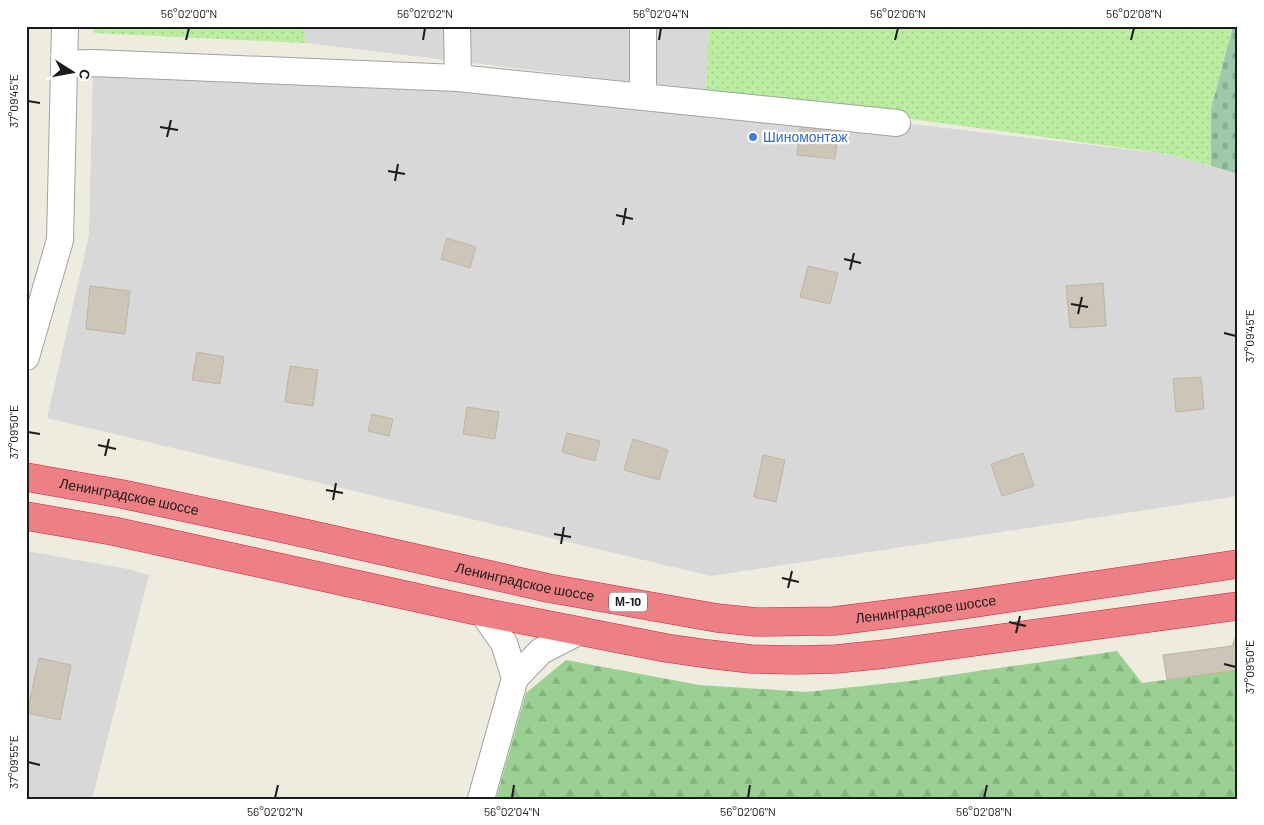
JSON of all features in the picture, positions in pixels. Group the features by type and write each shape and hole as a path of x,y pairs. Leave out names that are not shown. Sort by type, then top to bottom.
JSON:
{"highway":[{"name":"Ленинградское шоссе","path":"26,477 122,494 548,588 700,615 756,622 834,621 961,605 1238,564"},
{"path":"26,516 113,531 578,632 700,653 750,659 836,659 885,654 1238,606"}],"street":[{"path":"26,357 60,240 65,26"},
{"path":"457,26 458,78"},
{"path":"643,26 643,97"},
{"path":"64,64 93,63 458,78 897,122"},
{"path":"482,612 504,643 515,678"},
{"path":"481,799 515,678 541,651 578,632"}],"shaded area":[{"path":"304,26 709,26 706,91 305,43"},
{"path":"93,63 714,101 1168,154 1238,174 1238,496 711,576 47,418 89,235"},
{"path":"26,551 128,569 149,575 92,799 26,799"}],"green space":[{"path":"94,26 304,26 305,43 94,33"},
{"path":"709,26 1233,26 1211,109 1211,166 1168,154 706,91"},
{"path":"1233,26 1238,26 1238,174 1211,166 1211,109"},
{"path":"1117,651 1142,683 1238,670 1238,799 496,799 526,693 566,660 699,685 806,692 910,681"}],"building":[{"path":"801,121 839,125 835,159 797,155"},
{"path":"447,238 476,247 470,268 441,259"},
{"path":"808,266 838,273 830,304 800,297"},
{"path":"1103,283 1106,326 1070,328 1066,286"},
{"path":"90,286 130,291 125,334 86,329"},
{"path":"197,352 224,357 220,384 192,380"},
{"path":"290,366 318,370 313,406 285,402"},
{"path":"1201,377 1204,409 1176,412 1173,379"},
{"path":"467,407 499,412 495,439 463,434"},
{"path":"372,414 393,419 389,436 368,431"},
{"path":"567,433 600,441 595,461 562,452"},
{"path":"633,439 668,450 659,480 624,470"},
{"path":"1023,453 1034,486 1002,496 991,464"},
{"path":"763,455 785,460 776,502 754,497"},
{"path":"1238,631 1238,670 1167,680 1163,655 1232,646"},
{"path":"39,658 71,665 60,720 27,713"}],"place":[{"name":"Шиномонтаж","path":"753,137"}]}
